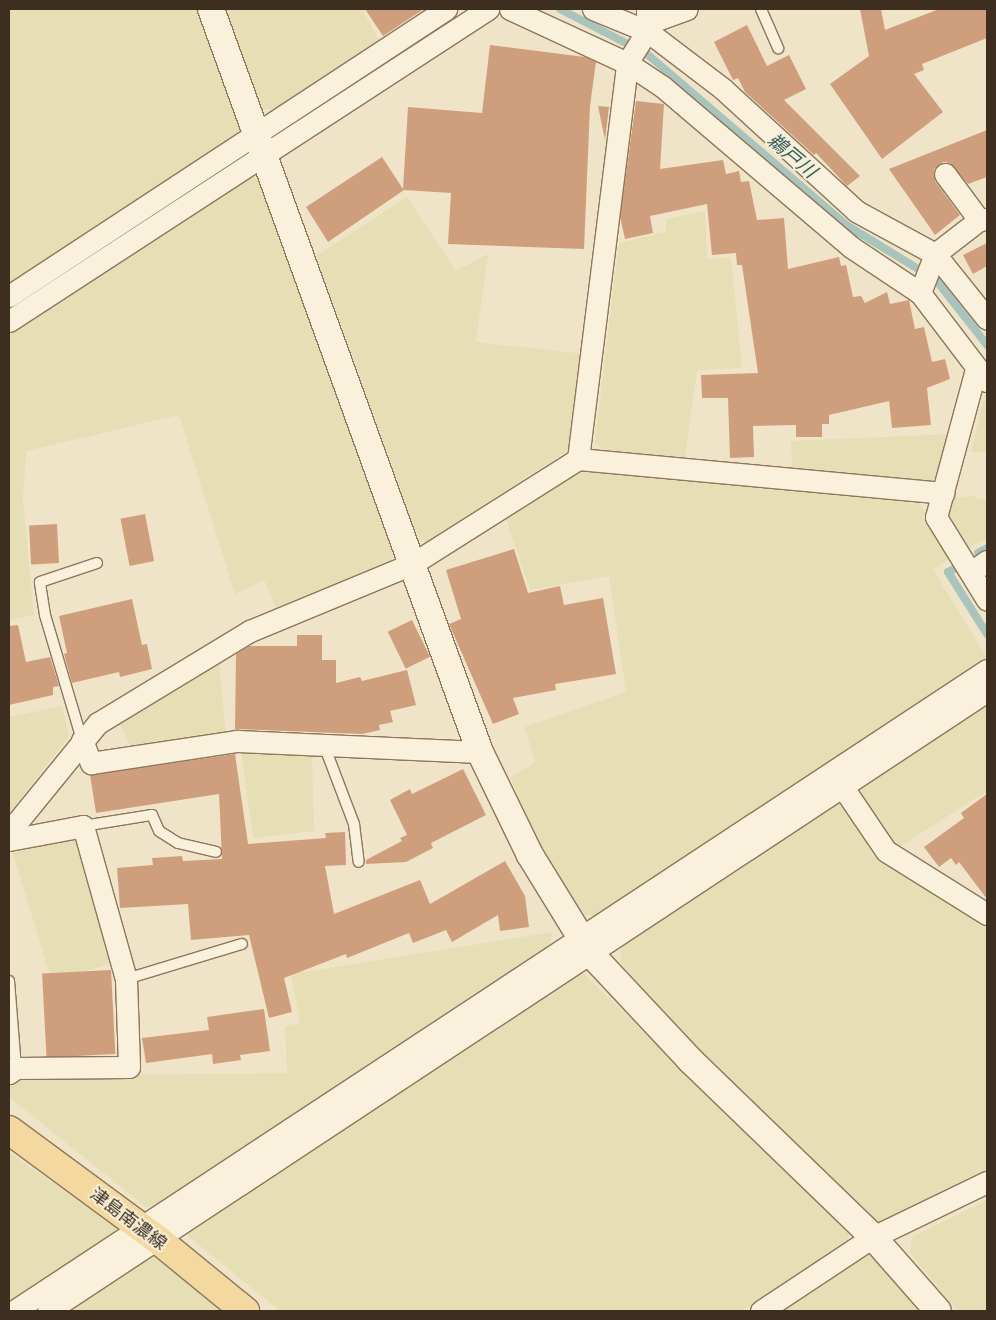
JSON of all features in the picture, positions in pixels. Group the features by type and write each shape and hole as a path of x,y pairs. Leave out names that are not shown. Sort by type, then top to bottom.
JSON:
{"main road":[{"name":"津島南濃線","path":"9,1130 149,1233 245,1311"}],"street":[{"path":"211,9 262,143 480,752 530,855 585,945 691,1060 873,1237 938,1311"},
{"path":"9,322 262,143 446,9"},
{"path":"9,296 488,9"},
{"path":"510,9 629,60 851,247 921,289 982,375 936,517 979,567 987,600"},
{"path":"593,9 646,25 723,89 856,210 933,259 987,319"},
{"path":"578,459 629,60 646,25 687,9"},
{"path":"921,289 933,259 983,220 946,174"},
{"path":"9,832 82,740 98,724 250,631 412,564 578,459 943,493"},
{"path":"14,1311 149,1233 585,945 987,670"},
{"path":"585,945 842,786 987,691"},
{"path":"82,740 90,763 237,741 480,752"},
{"path":"842,786 886,851 987,914"},
{"path":"9,840 84,826 126,979 129,1066 12,1070"},
{"path":"761,1311 873,1237 987,1182"},
{"path":"48,1311 149,1233"}],"lane":[{"path":"761,9 778,48"},
{"path":"82,740 44,615 40,582 97,563"},
{"path":"324,745 354,824 359,862"},
{"path":"84,826 152,815 160,830 178,843 216,852"},
{"path":"126,979 242,944"},
{"path":"9,981 12,1070"}],"shaded area":[{"path":"9,9 198,9 244,128 237,136 9,288"},
{"path":"226,9 362,9 380,42 276,109 262,109"},
{"path":"245,174 259,180 394,554 389,563 276,608 264,580 235,594 179,415 26,451 23,501 34,615 9,620 9,329"},
{"path":"407,197 456,271 488,254 476,342 586,354 573,447 426,542 419,539 316,256"},
{"path":"705,211 707,259 731,257 742,368 697,370 685,459 602,449 595,442 619,243 666,232 666,219"},
{"path":"985,393 987,452 971,452"},
{"path":"953,434 942,474 929,482 792,469 791,441"},
{"path":"581,467 917,499 953,556 933,570 987,658 986,666 597,917 581,914 540,847 510,778 535,762 525,727 626,692 609,576 530,590 506,518"},
{"path":"975,495 977,499 987,499 987,538 967,549 949,520 952,499"},
{"path":"219,661 226,735 132,750 118,720"},
{"path":"987,699 987,791 898,848 856,794 859,784"},
{"path":"62,706 69,737 9,813 9,717"},
{"path":"312,752 314,831 253,838 241,753"},
{"path":"833,802 844,803 987,923 987,1170 884,1224 870,1219 701,1054 620,962 622,945"},
{"path":"76,834 115,962 52,981 13,853"},
{"path":"553,932 549,948 160,1206 146,1207 9,1097 9,1082 35,1076 287,1073 285,1026 300,1023 291,974"},
{"path":"578,968 850,1232 847,1242 742,1311 280,1311 188,1236 187,1227"},
{"path":"9,1152 116,1227 115,1239 9,1309"},
{"path":"987,1200 987,1311 958,1311 910,1253 912,1237"},
{"path":"143,1255 152,1255 221,1311 59,1311"},
{"path":"874,1255 922,1311 784,1311 868,1256"}],"building":[{"path":"365,9 424,9 383,36"},
{"path":"860,9 881,9 885,30 939,9 987,9 987,38 922,64 924,70 914,74 943,112 882,159 830,84 869,56"},
{"path":"747,25 767,66 789,55 806,89 784,100 860,176 847,186 816,153 814,155 745,92 738,78 733,80 714,42"},
{"path":"490,45 585,57 596,62 590,106 584,249 448,244 451,193 404,190 328,242 306,207 382,157 403,189 408,107 482,113"},
{"path":"636,101 664,104 660,169 723,160 726,174 739,171 741,182 749,181 757,220 784,218 788,269 839,257 841,266 846,265 853,297 861,296 865,303 887,292 890,304 909,300 915,329 924,327 932,362 945,359 950,379 927,388 931,425 892,428 889,401 829,415 829,424 822,424 822,437 796,437 796,425 753,426 754,457 730,458 728,398 702,398 701,375 758,373 742,265 737,265 736,253 712,255 707,204 650,216 653,233 625,239 620,217"},
{"path":"598,106 609,107 605,140"},
{"path":"987,130 987,177 968,184 950,163 943,162 934,169 935,181 960,215 935,235 889,169"},
{"path":"987,243 987,266 973,274 963,255"},
{"path":"145,514 154,561 130,566 120,519"},
{"path":"57,524 59,563 31,564 29,525"},
{"path":"514,549 528,593 560,586 564,605 603,598 616,674 555,684 556,690 513,698 519,714 493,724 449,624 461,619 446,570"},
{"path":"132,599 142,645 147,644 152,669 120,677 119,672 72,683 64,654 67,653 59,616"},
{"path":"412,620 430,657 406,669 388,632"},
{"path":"18,625 26,662 50,657 59,686 53,687 53,695 9,705 9,626"},
{"path":"297,635 322,635 322,660 336,660 336,683 360,677 362,681 407,670 416,705 390,711 393,722 379,725 380,730 362,734 235,729 236,654 249,646 297,646"},
{"path":"235,754 248,844 326,838 325,833 345,832 346,865 325,866 334,914 420,880 430,904 505,861 525,896 529,927 500,931 498,915 452,942 446,930 413,943 409,933 347,958 346,954 284,978 292,1012 269,1018 249,935 191,940 188,904 120,908 117,868 153,865 152,858 182,856 183,861 222,859 219,794 96,813 90,775"},
{"path":"463,769 486,815 431,843 433,848 406,862 366,864 366,860 402,841 400,838 407,835 390,800 410,789 412,794"},
{"path":"987,794 987,899 959,862 956,865 951,858 939,867 924,847 964,818 961,813"},
{"path":"111,970 115,1054 46,1057 42,974"},
{"path":"264,1009 270,1051 240,1055 241,1060 213,1064 212,1054 146,1063 142,1038 209,1030 207,1017"}],"waterway":[{"name":"鵜戸川","path":"560,9 647,54 848,226 936,280 987,345"},
{"path":"280,132 309,112"},
{"path":"9,308 20,301"},
{"path":"978,553 987,548"},
{"path":"956,568 948,572 987,634"}]}
